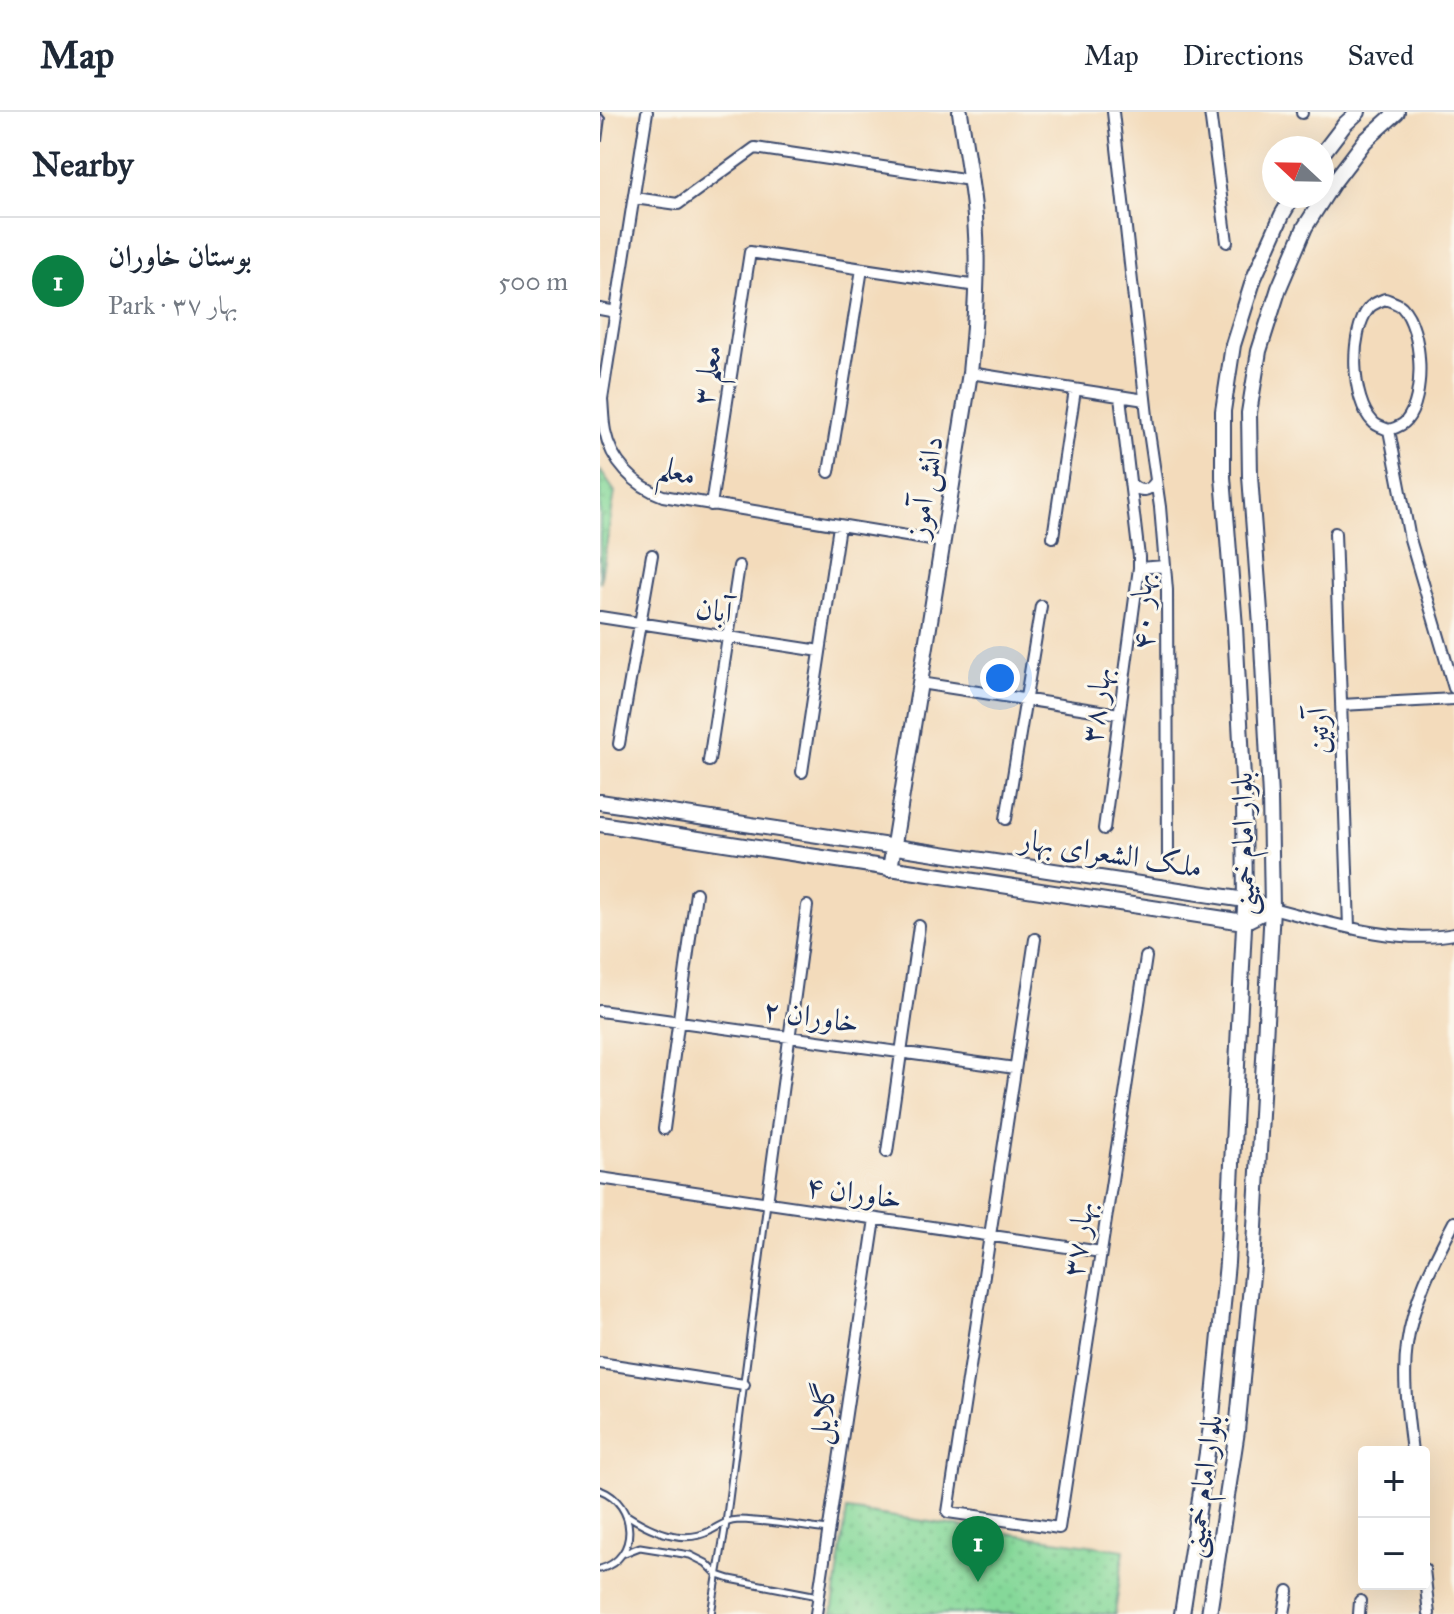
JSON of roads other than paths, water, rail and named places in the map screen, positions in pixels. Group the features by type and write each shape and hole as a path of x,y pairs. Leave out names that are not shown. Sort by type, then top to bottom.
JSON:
{"street":[{"name":"معلم","path":"647,112 602,399 605,433 621,466 636,482 663,496 943,542"},
{"name":"دانش آموز","path":"890,869 970,373 977,286 975,218 960,112"},
{"name":"بهار ۴۰","path":"1113,112 1165,566 1168,857"},
{"path":"1210,112 1227,242"},
{"path":"1334,138 1358,112"},
{"name":"بلوار امام خمینی","path":"1209,1614 1237,1431 1253,1265 1272,908 1270,797 1250,476 1249,413 1259,351 1279,288 1305,227 1365,141 1397,112"},
{"path":"634,198 678,204 755,148 970,180"},
{"name":"بلوار امام خمینی","path":"1182,1614 1211,1427 1227,1263 1245,900 1244,798 1223,477 1223,411 1233,345 1254,278 1286,208"},
{"name":"معلم ۳","path":"711,505 750,252 862,269"},
{"path":"829,472 862,269 977,286"},
{"path":"1385,299 1401,305 1410,321 1418,346 1419,364 1419,381 1413,406 1405,423 1389,430 1374,424 1364,408 1355,366 1361,323 1370,306 1385,299"},
{"path":"600,309 616,312"},
{"path":"970,373 1145,400"},
{"path":"1053,537 1075,390"},
{"name":"بهار ۳۸","path":"1104,829 1139,568 1120,397"},
{"path":"1389,430 1410,539 1454,688"},
{"path":"1131,484 1136,490 1144,491 1152,488 1156,481"},
{"path":"802,772 839,526"},
{"name":"آرتین","path":"1335,533 1349,927"},
{"path":"619,744 652,555"},
{"path":"709,761 739,566"},
{"path":"1139,568 1165,566"},
{"path":"1006,819 1041,606"},
{"name":"آبان","path":"600,617 820,651"},
{"path":"920,683 1119,714"},
{"path":"1341,705 1454,699"},
{"name":"ملک الشعرای بهار","path":"600,802 1245,900 1272,908"},
{"name":"ملک الشعرای بهار","path":"600,824 1244,922"},
{"path":"664,1129 696,893"},
{"path":"767,1203 807,906"},
{"path":"1244,922 1272,908 1406,937 1454,934"},
{"path":"887,1152 919,926"},
{"path":"990,1236 1035,939"},
{"name":"بهار ۳۷","path":"990,1236 948,1512 1059,1528 1146,957"},
{"name":"خاوران ۲","path":"600,1011 1015,1068"},
{"name":"خاوران ۴","path":"600,1178 1101,1252"},
{"name":"گلایل","path":"816,1614 875,1219"},
{"path":"1411,1446 1406,1397 1407,1346 1419,1295 1454,1222"},
{"path":"600,1363 744,1385"},
{"path":"1426,1590 1429,1614"},
{"path":"1284,1614 1288,1591"},
{"path":"1359,1614 1360,1601"}],"lane":[{"path":"711,1614 726,1523 767,1203"},
{"path":"600,1490 614,1496 629,1521 622,1554 614,1563 600,1569"},
{"path":"627,1515 645,1527 660,1532 692,1536 735,1520 828,1530"},
{"path":"622,1554 640,1547 690,1555 706,1563 718,1575 730,1579 819,1596"}],"place":[{"name":"بوستان خاوران","path":"978,1582"}]}
